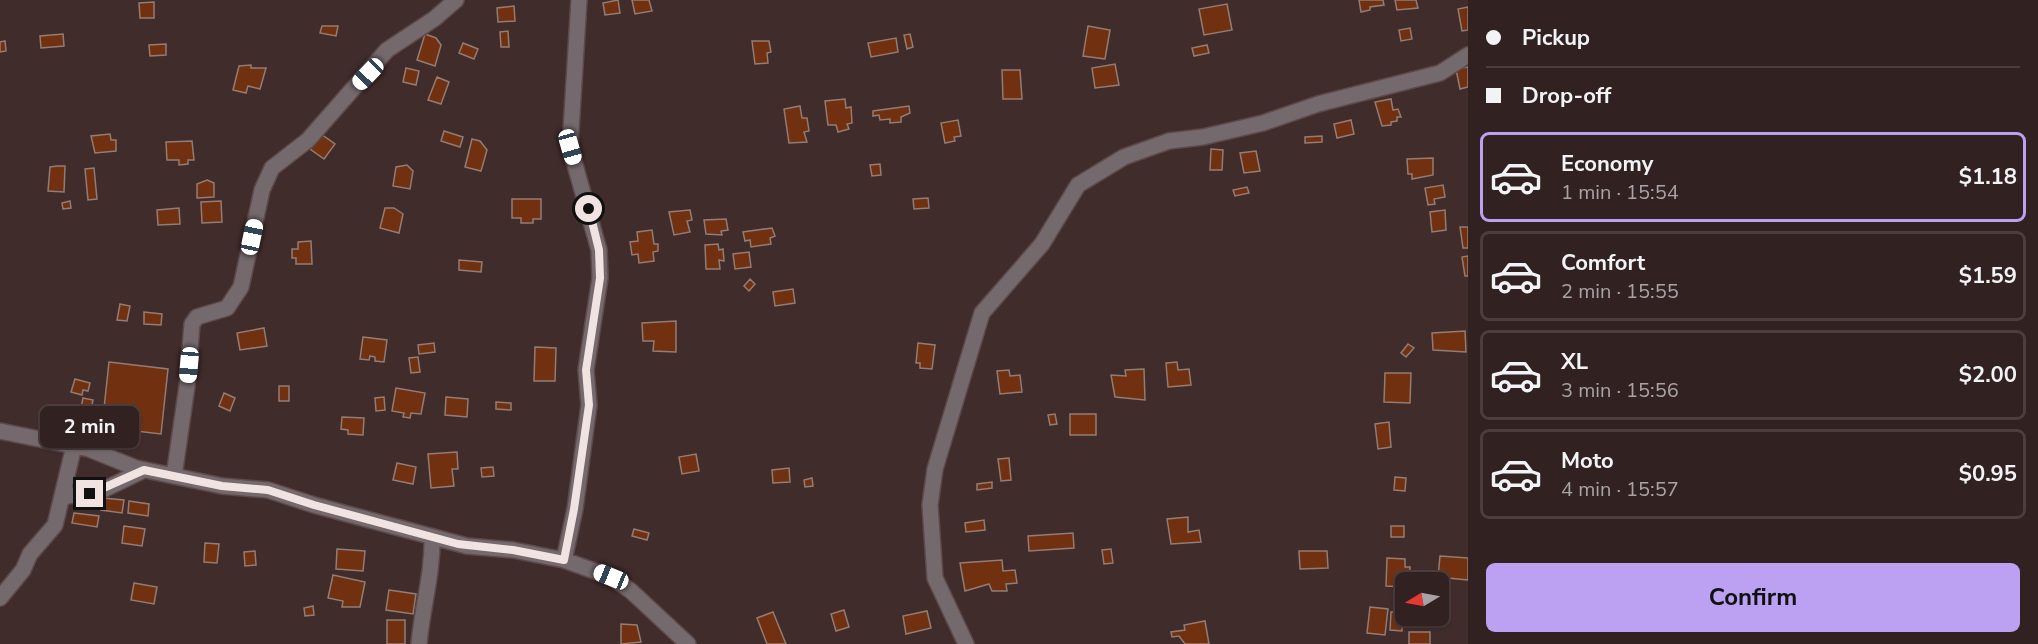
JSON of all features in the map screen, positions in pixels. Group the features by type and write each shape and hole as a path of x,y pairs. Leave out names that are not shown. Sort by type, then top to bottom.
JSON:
{"street":[{"path":"174,476 187,386 192,324 197,317 227,308 241,287 262,190 272,168 308,140 387,50 434,19 456,0"},
{"path":"564,560 589,405 586,370 600,278 597,241 570,147 579,0"},
{"path":"966,644 934,578 930,505 935,469 982,313 1042,244 1078,185 1124,157 1169,141 1203,137 1263,123 1318,104 1440,73 1468,55"},
{"path":"0,431 74,446 144,470 222,486 268,490 314,505 458,544 513,550 564,560 611,577 631,591 688,644"},
{"path":"0,598 23,570 30,554 55,525 74,446"},
{"path":"62,497 103,490 144,470"},
{"path":"419,644 432,562 432,537"},
{"path":"432,562 458,544"}],"building":[{"path":"618,0 620,13 605,15 603,3"},
{"path":"632,0 649,0 652,11 635,14"},
{"path":"1359,0 1383,0 1384,5 1370,7 1370,10 1361,12"},
{"path":"1395,0 1416,0 1418,8 1397,10"},
{"path":"154,2 154,18 140,18 139,3"},
{"path":"1227,4 1232,30 1204,35 1199,9"},
{"path":"514,6 515,21 498,22 497,8"},
{"path":"1468,7 1468,30 1462,31 1458,9"},
{"path":"322,26 338,26 336,36 320,33"},
{"path":"1088,26 1110,30 1105,59 1083,56"},
{"path":"1410,28 1412,39 1401,41 1399,30"},
{"path":"508,31 509,47 501,47 500,32"},
{"path":"63,34 64,46 41,48 40,36"},
{"path":"425,34 436,38 441,45 435,66 417,60"},
{"path":"910,34 913,47 907,49 904,35"},
{"path":"896,38 898,52 871,57 868,43"},
{"path":"5,41 6,51 0,52 0,42"},
{"path":"752,41 769,41 771,52 767,53 768,63 755,64"},
{"path":"463,43 478,49 474,59 459,53"},
{"path":"166,44 166,55 150,56 149,45"},
{"path":"1207,45 1209,53 1194,56 1192,48"},
{"path":"1115,64 1119,85 1095,88 1092,68"},
{"path":"251,65 251,68 266,68 260,89 248,86 246,93 233,90 239,66"},
{"path":"1468,67 1468,87 1460,89 1456,69"},
{"path":"406,68 419,71 416,85 403,82"},
{"path":"1002,70 1020,70 1022,99 1003,99"},
{"path":"437,77 449,82 441,104 428,100"},
{"path":"845,99 846,108 851,107 852,123 847,124 849,129 838,132 836,125 828,125 825,101"},
{"path":"1391,99 1393,110 1398,109 1401,117 1397,117 1397,121 1391,122 1391,125 1382,126 1375,102"},
{"path":"800,106 802,118 807,118 809,131 804,132 807,142 789,143 784,109"},
{"path":"909,106 910,113 901,117 901,122 890,123 890,119 880,120 879,115 873,116 873,111"},
{"path":"958,120 961,136 954,137 955,141 945,143 941,123"},
{"path":"1351,120 1354,134 1337,138 1334,124"},
{"path":"444,131 463,137 460,147 441,141"},
{"path":"110,134 111,140 116,140 116,151 95,153 91,136"},
{"path":"321,134 335,144 324,159 310,149"},
{"path":"1322,136 1322,142 1305,143 1305,137"},
{"path":"472,139 480,141 487,150 481,171 465,167"},
{"path":"192,141 194,160 188,160 188,164 179,165 179,160 167,160 166,142"},
{"path":"1211,149 1223,150 1222,170 1210,170"},
{"path":"1256,151 1260,171 1244,173 1240,153"},
{"path":"1433,158 1433,175 1412,179 1412,174 1408,174 1407,159"},
{"path":"880,164 881,175 872,176 870,165"},
{"path":"407,165 413,171 410,189 393,186 396,167"},
{"path":"65,166 64,192 48,191 50,167"},
{"path":"94,168 97,199 88,200 85,169"},
{"path":"207,180 214,183 214,197 197,198 197,184"},
{"path":"1443,185 1445,197 1434,199 1435,204 1428,205 1425,188"},
{"path":"1247,187 1249,193 1235,196 1233,190"},
{"path":"928,198 929,208 914,209 913,199"},
{"path":"512,199 541,199 541,219 533,219 533,223 521,223 521,218 512,218"},
{"path":"70,201 71,208 63,209 62,203"},
{"path":"221,201 222,222 202,223 201,202"},
{"path":"179,208 180,224 158,225 157,210"},
{"path":"385,208 394,208 403,214 399,233 380,228"},
{"path":"690,210 692,220 687,221 690,232 674,235 669,212"},
{"path":"1445,210 1446,230 1432,232 1430,212"},
{"path":"726,219 728,230 721,231 722,235 706,234 704,220"},
{"path":"1460,227 1468,227 1468,248 1463,248"},
{"path":"772,228 775,236 770,238 771,244 751,247 750,240 745,241 743,232"},
{"path":"652,230 654,244 658,244 658,251 653,252 654,261 639,263 638,254 632,255 630,242 638,241 637,232"},
{"path":"311,241 312,264 296,264 296,258 292,258 292,249 298,249 298,242"},
{"path":"718,244 719,250 723,249 724,261 719,260 720,269 706,269 705,245"},
{"path":"749,252 751,267 735,269 733,254"},
{"path":"1468,256 1468,276 1465,276 1462,257"},
{"path":"459,260 482,262 481,272 459,270"},
{"path":"750,279 755,284 749,291 744,286"},
{"path":"793,289 795,303 775,306 773,292"},
{"path":"120,304 130,306 127,321 117,320"},
{"path":"144,312 162,314 161,325 144,324"},
{"path":"676,321 676,352 653,351 654,341 643,341 642,323"},
{"path":"264,328 267,346 240,350 237,333"},
{"path":"1465,331 1466,352 1433,350 1432,333"},
{"path":"363,337 387,340 384,362 375,361 375,357 370,356 369,360 360,359"},
{"path":"434,343 435,352 419,354 418,345"},
{"path":"918,343 935,345 932,369 920,368 920,363 916,363"},
{"path":"1408,344 1414,348 1406,357 1401,353"},
{"path":"535,347 556,348 555,381 534,381"},
{"path":"418,357 420,372 411,373 409,358"},
{"path":"109,362 168,369 161,434 102,427"},
{"path":"1177,362 1178,370 1189,369 1191,385 1168,387 1166,363"},
{"path":"1144,369 1145,400 1115,397 1111,375 1126,376 1125,370"},
{"path":"1009,370 1010,376 1020,375 1022,392 1000,394 997,371"},
{"path":"1385,373 1411,373 1410,403 1384,402"},
{"path":"75,379 90,383 88,391 83,390 82,395 71,392"},
{"path":"279,386 289,386 289,401 279,401"},
{"path":"396,388 425,393 421,414 411,413 410,418 403,417 404,413 392,411"},
{"path":"224,393 235,398 230,411 219,406"},
{"path":"384,397 385,410 376,411 375,398"},
{"path":"446,397 468,399 467,417 445,415"},
{"path":"83,398 93,400 86,434 76,432"},
{"path":"496,402 511,403 511,410 496,409"},
{"path":"49,414 52,422 43,425 40,417"},
{"path":"1055,414 1057,424 1050,425 1048,415"},
{"path":"1070,414 1096,414 1096,435 1070,435"},
{"path":"342,417 364,418 363,435 348,434 348,430 341,429"},
{"path":"1389,422 1391,447 1378,449 1375,424"},
{"path":"457,452 458,469 452,469 454,486 431,488 428,454"},
{"path":"696,454 699,471 682,474 679,457"},
{"path":"1009,458 1011,480 1001,481 998,459"},
{"path":"397,463 416,467 413,484 393,480"},
{"path":"493,467 494,476 482,477 481,468"},
{"path":"789,468 790,482 773,483 772,470"},
{"path":"1395,477 1406,478 1405,491 1394,490"},
{"path":"812,478 813,486 805,487 804,480"},
{"path":"992,482 992,488 977,490 977,484"},
{"path":"103,498 124,500 122,513 101,510"},
{"path":"129,501 149,504 148,516 128,513"},
{"path":"74,513 99,516 97,527 72,523"},
{"path":"1188,517 1188,532 1199,530 1201,542 1171,544 1167,519"},
{"path":"984,520 985,530 966,532 965,523"},
{"path":"124,526 145,529 142,546 122,543"},
{"path":"1391,526 1404,526 1404,537 1391,537"},
{"path":"634,529 649,533 647,540 632,536"},
{"path":"1073,533 1074,548 1029,551 1028,536"},
{"path":"205,543 219,544 217,563 204,562"},
{"path":"337,549 365,551 363,571 336,569"},
{"path":"1111,549 1113,563 1104,564 1102,550"},
{"path":"255,551 256,565 245,566 244,552"},
{"path":"1299,551 1327,551 1328,568 1300,569"},
{"path":"1440,556 1468,558 1468,580 1449,578 1449,572 1438,572"},
{"path":"1387,558 1405,559 1405,567 1410,567 1410,572 1395,572 1395,586 1386,586"},
{"path":"1002,560 1003,571 1015,570 1017,583 1006,584 1007,591 992,591 989,584 965,591 960,563"},
{"path":"333,575 365,582 360,607 342,607 343,601 328,598"},
{"path":"134,583 157,587 154,604 131,600"},
{"path":"389,590 416,594 413,614 386,610"},
{"path":"313,606 314,615 305,616 304,608"},
{"path":"1370,607 1388,609 1385,635 1367,633"},
{"path":"844,610 849,627 836,631 831,614"},
{"path":"927,611 931,628 906,634 903,616"},
{"path":"773,612 786,644 767,644 757,618"},
{"path":"1391,612 1395,612 1395,626 1402,626 1402,631 1390,630"},
{"path":"387,620 405,620 405,644 387,644"},
{"path":"1205,621 1209,644 1185,644 1179,636 1172,637 1171,632 1185,630 1184,625"},
{"path":"621,624 637,625 641,642 621,644"},
{"path":"1409,632 1430,632 1430,644 1409,644"}],"route":[{"path":"90,494 144,470 222,486 255,487 268,490 413,533 467,546 513,550 533,556 564,560 589,405 586,370 600,278 599,250 589,209"}]}
